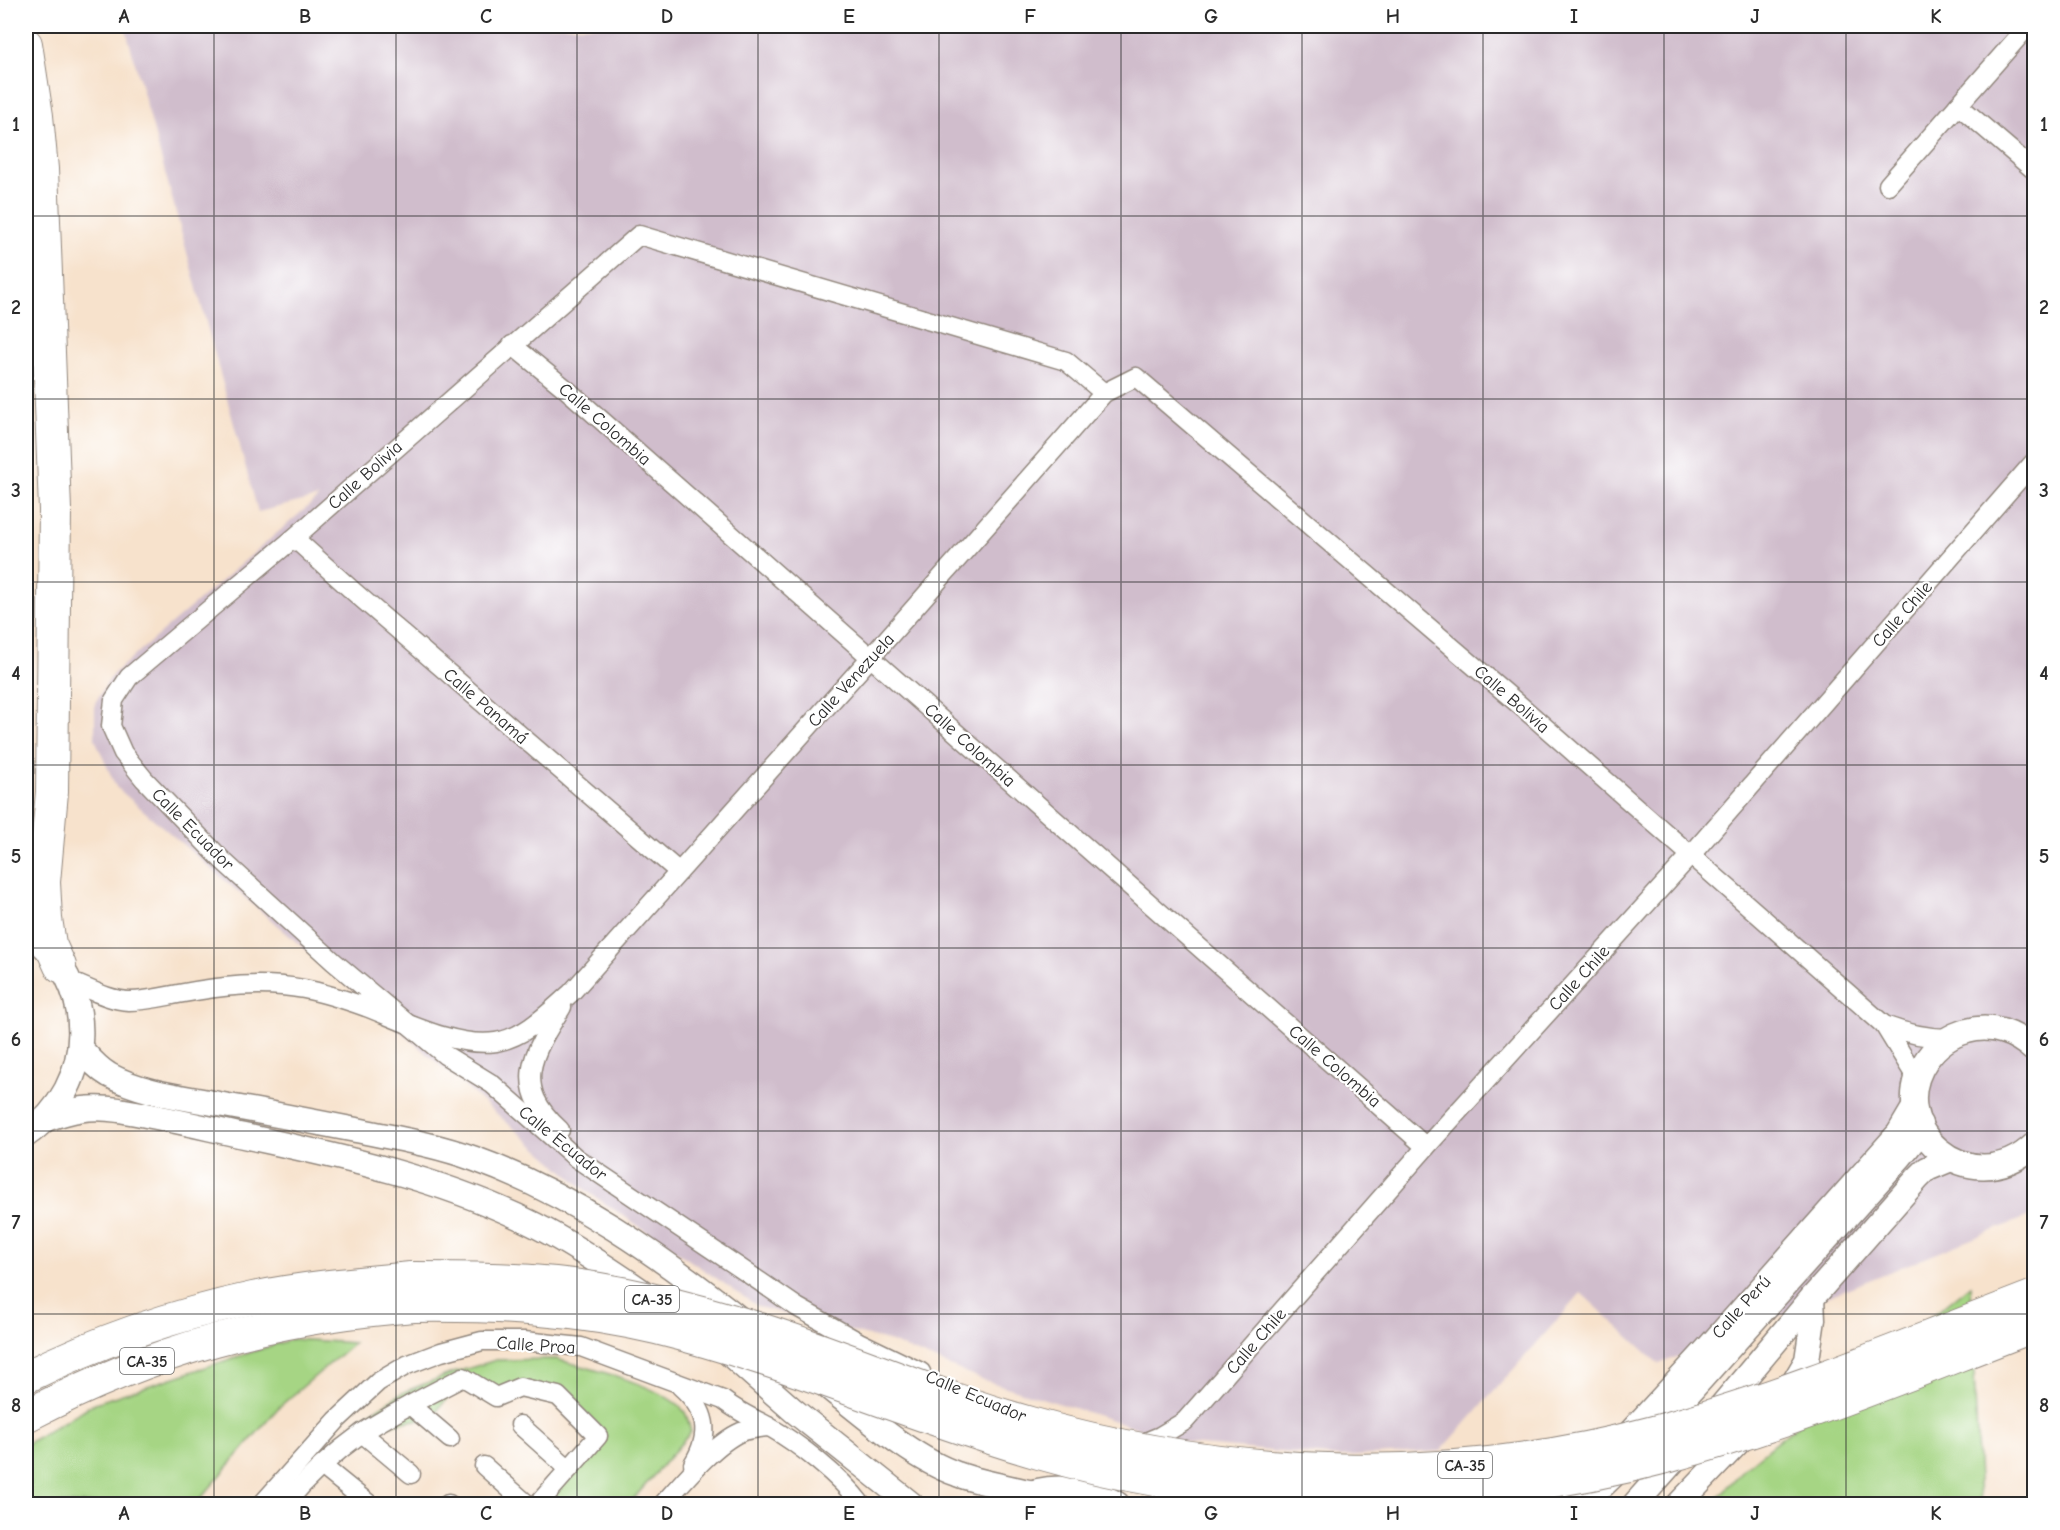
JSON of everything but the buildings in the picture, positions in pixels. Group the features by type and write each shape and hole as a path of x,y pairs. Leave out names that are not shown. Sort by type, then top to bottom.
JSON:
{"highway":[{"path":"26,44 42,169 55,510 52,792 44,891 50,944 64,973"},
{"path":"26,151 26,242"},
{"name":"CA-35","path":"26,1377 70,1355 116,1337 208,1309 288,1292 413,1292 526,1280 643,1297 762,1330 1024,1422 1111,1444 1201,1460 1291,1468 1347,1470 1426,1468 1516,1459 1605,1444 1649,1433 1777,1394 2034,1296"},
{"name":"CA-35","path":"26,1416 103,1379 188,1347 274,1324 334,1314 413,1292 470,1305 562,1311 629,1323 696,1339 782,1365 954,1427 1041,1454 1086,1465 1163,1481 1220,1489 1357,1497 1449,1492 1539,1483 1672,1455 1781,1421 2034,1326"}],"main road":[{"path":"26,932 40,943 64,973 79,1014 80,1048 70,1082 62,1098 46,1119 26,1135"},
{"path":"2014,1035 2034,1023"},
{"path":"2034,1050 2014,1035 1992,1029 1959,1033 1948,1038 1929,1056 1916,1090 1920,1124 1932,1144 1951,1159 1969,1165 1992,1166 2014,1160 2034,1145"},
{"path":"80,1048 94,1064 107,1074 131,1085 438,1148 473,1158 532,1182 597,1216 649,1250 911,1450 955,1474 1033,1493"},
{"path":"46,1119 70,1110 96,1107 140,1113 310,1149 372,1165 467,1195 532,1224 609,1268 717,1343 793,1410 911,1504"},
{"name":"Calle Perú","path":"1583,1504 1618,1472 1900,1157 1912,1142 1920,1124"},
{"path":"1635,1504 1926,1169 1951,1159"},
{"path":"1679,1504 1787,1394 1802,1372 1810,1349 1812,1298"},
{"path":"1006,1504 1033,1493 1053,1489 1073,1489 1093,1493 1117,1504"}],"street":[{"path":"1888,185 2028,26"},
{"path":"1958,105 2034,170"},
{"name":"Calle Bolivia","path":"111,726 114,700 129,677 294,538 639,235 1066,361 1104,393"},
{"name":"Calle Colombia","path":"512,345 566,389 1426,1147"},
{"name":"Calle Bolivia","path":"1136,377 1522,707 1884,1025 1931,1038 1948,1038"},
{"name":"Calle Venezuela","path":"571,993 1104,393 1136,377"},
{"name":"Calle Chile","path":"1098,1449 1129,1449 1160,1436 1185,1421 1426,1147 1690,856 2034,462"},
{"name":"Calle Panamá","path":"294,538 352,591 679,872"},
{"name":"Calle Ecuador","path":"111,726 123,753 144,779 222,860 334,962 445,1055 492,1084 576,1158 796,1307 881,1353 1098,1449"},
{"path":"64,973 108,997 128,1001 151,1000 242,984 268,984 304,989 331,996 452,1038 480,1043 497,1042 517,1035 536,1023 571,993"},
{"path":"571,993 537,1047 531,1068 533,1094 546,1118 638,1198"},
{"name":"Calle Bolivia","path":"1884,1025 1916,1090"},
{"name":"Calle Perú","path":"1557,1504 1752,1296 1896,1132 1916,1090"},
{"name":"Calle Proa","path":"262,1504 337,1420 378,1382 407,1365 441,1352 482,1341 524,1341 581,1347 723,1400 806,1452 861,1504"},
{"path":"285,1504 307,1479 362,1433 463,1377 496,1397 520,1387 558,1396 598,1436 538,1504"},
{"path":"673,1380 690,1394 699,1408 705,1430 703,1448 683,1481"},
{"path":"723,1400 732,1416 731,1428 726,1440"},
{"path":"410,1405 450,1439"},
{"path":"1185,1421 1171,1455 1170,1471 1188,1503"},
{"path":"520,1425 569,1469"},
{"path":"663,1504 683,1481 726,1440 742,1431 768,1427"},
{"path":"362,1433 411,1474"},
{"path":"1098,1449 1188,1503"},
{"path":"322,1466 369,1504"},
{"path":"484,1466 527,1504"}],"shaded area":[{"path":"125,26 2034,26 2034,1214 1659,1364 1581,1293 1441,1451 1340,1457 1189,1444 984,1380 891,1342 759,1307 588,1192 116,787 95,739 95,703 113,674 319,497 258,512"}],"green space":[{"path":"1970,1285 1980,1504 1712,1504 1746,1467"},
{"path":"292,1339 354,1343 279,1407 196,1504 26,1504 26,1444 95,1403"},
{"path":"556,1359 642,1385 673,1401 684,1411 691,1432 629,1504 546,1504 607,1437 575,1408 516,1394 498,1408 461,1381 432,1417 365,1429 355,1422 404,1392 450,1374 496,1360"}]}
